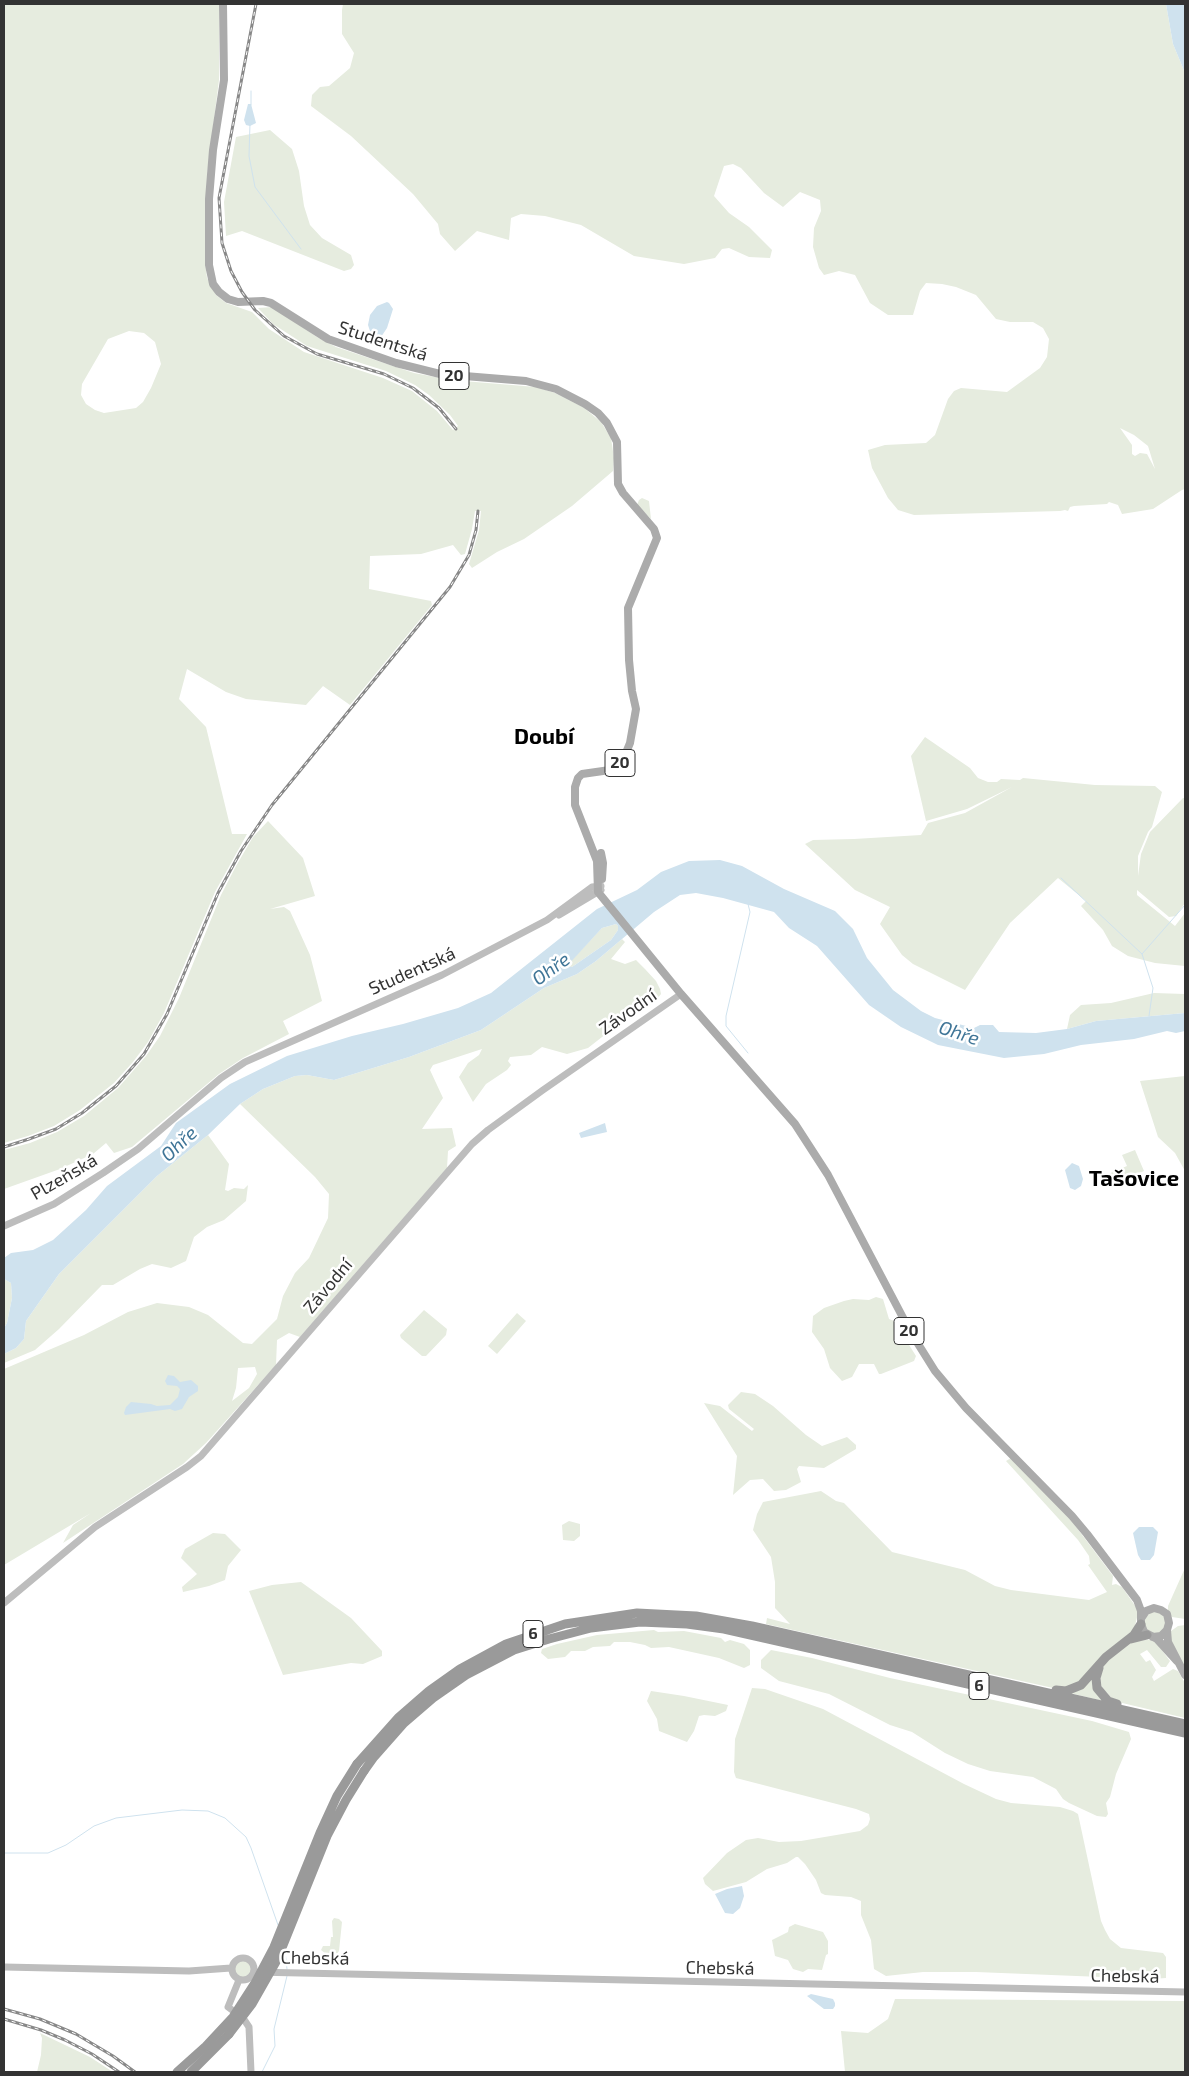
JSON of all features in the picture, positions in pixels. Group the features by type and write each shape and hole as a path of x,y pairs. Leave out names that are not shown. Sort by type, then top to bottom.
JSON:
{"highway":[{"name":"6","path":"177,2072 206,2046 233,2016 255,1983 274,1947 326,1818 357,1764 398,1718 429,1691 460,1669 506,1644 545,1630 587,1619 637,1613 696,1616 1185,1733"},
{"path":"1033,1690 1066,1691 1076,1688 1087,1680 1102,1661 1137,1632 1141,1620"},
{"name":"6","path":"191,2072 241,2020 263,1987 292,1926 327,1836 364,1771 404,1723 433,1698 466,1675 514,1650 591,1628 640,1622 751,1630"},
{"name":"6","path":"773,1635 1185,1724"},
{"path":"1129,1640 1150,1636"},
{"path":"1102,1661 1096,1682 1103,1696 1113,1703 1157,1718"}],"main road":[{"name":"Studentská","path":"223,4 224,80 213,150 209,199 209,265 213,284 219,292 228,299 238,302 263,301 271,303 337,343 415,369 452,376 537,383 556,389 598,413 613,432 618,448 618,484 623,493 654,529 657,538 628,608 629,660 636,709 631,738 623,760 617,766 610,770 588,772 579,777 574,787 574,799 579,818 600,860 599,891"},
{"name":"Studentská","path":"599,891 598,875 600,860"},
{"name":"20","path":"599,891 681,994 784,1110 812,1148 910,1331 935,1371 966,1408 1072,1516 1137,1600 1152,1609"},
{"name":"20","path":"1137,1600 1141,1620"},
{"path":"1177,1661 1161,1643 1150,1636 1141,1620 1152,1609 1159,1609 1167,1614 1169,1622 1166,1636 1185,1675"},
{"path":"1150,1636 1161,1636 1167,1630"}],"street":[{"name":"Studentská","path":"138,1149 221,1078 244,1062 442,975 554,918 599,891"},
{"name":"Závodní","path":"4,1603 95,1527 187,1467 200,1456 472,1144 543,1090 681,994"},
{"name":"Plzeňská","path":"4,1226 54,1204 138,1149"},
{"name":"Chebská","path":"4,1967 189,1971 231,1968 238,1959 245,1958 252,1962 254,1972 250,1979 239,1980"},
{"path":"231,1968 233,1976 239,1980 228,2007 243,2018 249,2027 251,2072"},
{"name":"Chebská","path":"254,1972 1185,1992"}],"shaded area":[{"path":"4,4 219,4 219,80 207,175 205,261 207,278 216,295 226,303 252,312 269,329 304,352 383,378 412,391 437,411 453,430 458,426 450,415 429,395 415,385 386,371 307,346 273,324 258,308 272,307 317,337 336,347 414,373 451,380 536,387 555,393 583,407 601,422 611,438 614,458 613,471 572,506 524,539 497,552 472,568 469,564 479,530 481,511 475,511 465,554 461,555 453,545 421,554 370,556 369,589 431,601 432,605 350,705 323,686 306,705 246,699 226,692 187,669 179,699 206,727 232,834 247,834 215,892 164,1013 148,1042 133,1062 114,1083 80,1110 54,1126 4,1143","holes":["129,331 144,333 155,342 161,364 143,402 136,408 104,413 86,404 81,395 82,384 108,339"]},
{"path":"343,4 1166,4 1173,44 1185,73 1185,489 1153,509 1122,514 1118,505 1109,502 1107,504 1074,506 1070,507 1068,511 914,515 898,510 888,498 872,468 868,450 885,445 926,443 935,435 948,399 954,391 961,388 1007,392 1040,368 1047,357 1049,339 1043,328 1033,322 1010,322 996,319 976,295 942,284 926,283 920,291 913,315 888,315 870,303 855,275 839,271 824,275 819,268 813,247 814,228 821,211 820,200 800,192 783,207 764,193 741,168 733,164 724,166 714,196 729,213 749,227 772,250 770,258 749,257 729,248 722,249 715,258 684,264 634,256 581,225 545,216 521,214 511,218 509,240 477,231 455,251 440,234 438,224 413,194 351,136 311,106 312,95 320,87 329,86 350,68 354,53 342,34","holes":["1120,428 1134,435 1148,446 1155,469 1147,454 1140,453 1135,456 1132,454 1132,445"]},
{"path":"270,130 292,149 299,171 304,206 310,225 322,238 351,255 354,265 351,269 344,271 242,231 226,236 224,202 236,137"},
{"path":"642,498 649,501 651,519 637,505"},
{"path":"925,737 970,768 978,778 988,782 997,782 1001,779 1020,780 1023,778 1095,785 1155,786 1162,792 1152,827 1138,856 1138,876 1141,854 1150,832 1185,798 1185,903 1176,916 1169,917 1137,890 1137,895 1175,926 1185,913 1185,966 1155,963 1128,956 1112,946 1103,930 1081,906 1086,901 1058,878 1010,923 965,990 913,964 902,955 880,924 890,907 855,890 805,844 813,840 921,835 928,823 965,813 1012,787 967,809 926,821 911,756"},
{"path":"268,821 303,858 315,896 270,909 284,907 290,911 310,955 322,1001 283,1021 289,1034 243,1058 219,1074 132,1147 114,1153 106,1143 93,1154 60,1169 4,1189 4,1150 30,1143 57,1132 84,1116 118,1088 146,1056 160,1036 179,998 221,895 236,866 253,837"},
{"path":"616,924 618,930 611,940 572,967 566,966 602,928"},
{"path":"622,939 625,942 611,959 625,964 636,960 656,981 661,994 654,1003 625,1019 588,1048 567,1054 542,1047 531,1055 510,1057 508,1061 511,1065 507,1070 486,1084 473,1102 459,1077 468,1063 479,1055 482,1049 433,1065 430,1070 443,1098 422,1129 452,1128 456,1146 448,1151 447,1168 300,1337 289,1333 277,1340 276,1365 206,1443 183,1464 63,1543 73,1525 91,1513 4,1565 4,1369 84,1335 128,1312 157,1303 189,1307 208,1315 243,1343 252,1344 277,1319 283,1296 295,1273 309,1258 328,1218 329,1194 315,1177 240,1104 263,1089 295,1076 307,1075 334,1080 409,1057 481,1030 544,988 577,974","holes":["255,1367 257,1374 249,1388 232,1401 236,1388 238,1368"]},
{"path":"1154,993 1185,994 1185,1013 1096,1021 1067,1029 1070,1015 1081,1005 1111,1003"},
{"path":"1185,1076 1185,1171 1175,1153 1158,1137 1140,1081"},
{"path":"208,1135 229,1164 225,1190 228,1191 234,1188 244,1189 248,1185 246,1201 224,1220 207,1227 194,1237 186,1261 171,1268 152,1264 113,1285 102,1285 59,1329 35,1350 4,1363 4,1354 16,1348 24,1339 26,1321 59,1274 157,1176"},
{"path":"1135,1150 1144,1171 1111,1186 1106,1175 1127,1166 1122,1155"},
{"path":"4,1279 11,1283 12,1298 7,1323 4,1328"},
{"path":"876,1297 883,1299 889,1319 894,1321 916,1356 914,1361 881,1374 879,1374 874,1364 859,1364 852,1377 842,1381 830,1368 824,1349 812,1332 813,1316 824,1308 844,1301 853,1299 869,1300"},
{"path":"424,1310 447,1329 446,1335 426,1356 422,1356 400,1335"},
{"path":"517,1313 526,1321 497,1354 488,1346"},
{"path":"741,1392 755,1394 773,1406 806,1435 822,1446 847,1437 856,1445 856,1449 824,1468 799,1466 797,1469 801,1482 786,1490 774,1491 763,1479 750,1480 733,1495 737,1456 704,1403 720,1406 752,1431 754,1429 729,1409 728,1405"},
{"path":"1011,1458 1071,1520 1113,1576 1112,1585 1116,1584 1122,1587 1138,1613 1134,1630 1075,1686 1053,1688 766,1624 767,1618 790,1624 775,1608 775,1582 771,1557 753,1530 757,1514 763,1502 821,1491 836,1501 844,1503 892,1552 965,1570 995,1586 1011,1590 1089,1600 1107,1592 1088,1565 1090,1564 1089,1556 1078,1540 1006,1461"},
{"path":"569,1521 580,1524 580,1536 574,1541 563,1540 562,1525"},
{"path":"213,1533 225,1534 241,1550 228,1566 225,1580 183,1592 182,1587 197,1574 181,1558 185,1549"},
{"path":"1185,1568 1185,1619 1172,1617 1168,1611 1168,1606"},
{"path":"301,1582 351,1618 382,1651 382,1656 363,1664 351,1663 283,1675 249,1591 272,1585"},
{"path":"1155,1612 1165,1619 1166,1623 1159,1633 1155,1634 1145,1627 1144,1623 1151,1613"},
{"path":"1185,1625 1185,1671 1171,1644 1171,1631 1178,1626"},
{"path":"654,1630 658,1632 684,1631 721,1638 725,1642 730,1640 744,1644 750,1650 750,1665 744,1668 719,1658 669,1647 651,1648 630,1642 614,1642 610,1646 593,1647 585,1651 571,1651 565,1657 548,1659 541,1653 542,1649 557,1644 597,1635"},
{"path":"1135,1640 1155,1641 1170,1661 1166,1667 1161,1667 1147,1650 1140,1654 1146,1662 1150,1660 1156,1670 1152,1677 1154,1681 1173,1669 1178,1671 1185,1683 1185,1718 1114,1701 1100,1685 1101,1669 1106,1663 1117,1652"},
{"path":"771,1650 812,1658 890,1678 1092,1721 1129,1732 1131,1739 1116,1774 1110,1797 1106,1803 1108,1814 1106,1817 1097,1816 1069,1803 1063,1799 1056,1789 1033,1777 990,1771 968,1764 945,1753 912,1732 890,1725 829,1694 779,1681 761,1668 761,1660"},
{"path":"1093,1677 1103,1701 1070,1693"},
{"path":"752,1688 765,1689 823,1709 996,1799 1011,1803 1060,1807 1078,1814 1101,1921 1105,1930 1110,1939 1121,1948 1163,1953 1166,1957 1166,1978 976,1972 923,1972 886,1976 874,1969 871,1940 861,1915 861,1901 851,1897 821,1893 816,1880 798,1857 787,1863 767,1869 746,1882 713,1891 705,1884 703,1878 727,1853 746,1840 758,1838 779,1842 801,1841 860,1831 868,1825 870,1819 869,1814 856,1809 736,1778 734,1772 735,1739"},
{"path":"651,1691 728,1705 726,1711 715,1716 699,1716 694,1731 687,1742 659,1731 657,1719 647,1701"},
{"path":"334,1918 342,1922 339,1951 336,1955 326,1954 321,1950 323,1946 330,1946 331,1937 333,1937 332,1921"},
{"path":"795,1924 823,1932 828,1941 828,1954 826,1955 822,1970 808,1969 803,1972 793,1969 788,1960 775,1956 772,1940 788,1932 789,1927"},
{"path":"243,1960 249,1963 252,1969 249,1975 243,1978 237,1975 234,1969 237,1963"},
{"path":"895,1999 1185,2001 1185,2072 845,2072 841,2031 868,2033 888,2019"},
{"path":"40,2033 90,2057 113,2072 37,2072 41,2055 42,2038"}],"water":[{"path":"1166,4 1185,4 1185,73 1173,44"},
{"path":"248,104 251,104 256,123 250,126 246,125 244,120"},
{"path":"387,302 393,309 387,328 381,337 372,337 368,325 370,315 377,306"},
{"name":"Ohře","path":"720,860 742,866 784,889 835,911 853,929 867,958 893,990 921,1011 935,1018 974,1028 980,1025 993,1025 999,1032 1036,1033 1067,1029 1096,1021 1185,1013 1185,1031 1176,1033 1167,1031 1134,1039 1081,1045 1044,1054 1004,1058 938,1045 901,1027 869,1005 817,946 789,928 774,912 723,898 696,893 680,895 654,912 596,961 577,974 544,988 481,1030 409,1057 334,1080 307,1075 295,1076 263,1089 240,1104 208,1135 157,1176 59,1274 26,1321 24,1339 16,1348 4,1354 4,1328 7,1323 12,1298 11,1283 4,1279 4,1258 11,1253 33,1250 53,1240 86,1210 107,1186 161,1146 176,1123 230,1084 287,1056 352,1036 458,1008 491,993 597,909 637,890 661,872 689,861","holes":["616,924 618,930 611,940 572,967 567,966 602,928"]},
{"path":"605,1123 607,1132 581,1138 579,1133"},
{"path":"1072,1163 1079,1166 1083,1179 1081,1186 1075,1190 1070,1188 1065,1170"},
{"path":"168,1375 174,1376 180,1382 191,1380 198,1386 198,1391 189,1397 182,1409 125,1415 126,1407 131,1402 157,1406 170,1405 178,1397 180,1389 177,1386 167,1385 165,1381"},
{"path":"1139,1527 1153,1527 1158,1532 1154,1555 1150,1560 1141,1560 1138,1555 1133,1533"},
{"path":"742,1886 744,1896 740,1908 733,1914 725,1913 715,1894"},
{"path":"811,1994 833,1999 835,2006 833,2009 824,2009 807,1996"}],"waterway":[{"path":"251,91 251,105"},
{"path":"250,124 249,156 255,187 301,249"},
{"path":"1061,878 1142,954"},
{"path":"748,904 750,912 726,1016 726,1026 748,1053"},
{"path":"1149,1016 1153,988 1142,954 1185,905"},
{"path":"4,1853 48,1853 66,1845 94,1826 116,1818 182,1810 208,1811 225,1818 246,1837 278,1925"},
{"path":"285,1951 287,1969"},
{"path":"262,2072 275,2046 274,2029 287,1976"}],"railway":[{"path":"256,4 219,198 222,243 231,271 242,292 255,310 284,336 317,354 384,374 413,388 439,408 456,429"},
{"path":"4,1147 56,1129 82,1113 116,1086 144,1054 167,1014 218,893 241,851 272,805 450,587 469,555 476,530 478,511"},
{"path":"4,2009 40,2019 76,2034 113,2056 135,2072"},
{"path":"4,2019 41,2030 65,2040 92,2054 119,2072"}],"district":[{"name":"Doubí","path":"544,737"},
{"name":"Tašovice","path":"1134,1179"}]}
